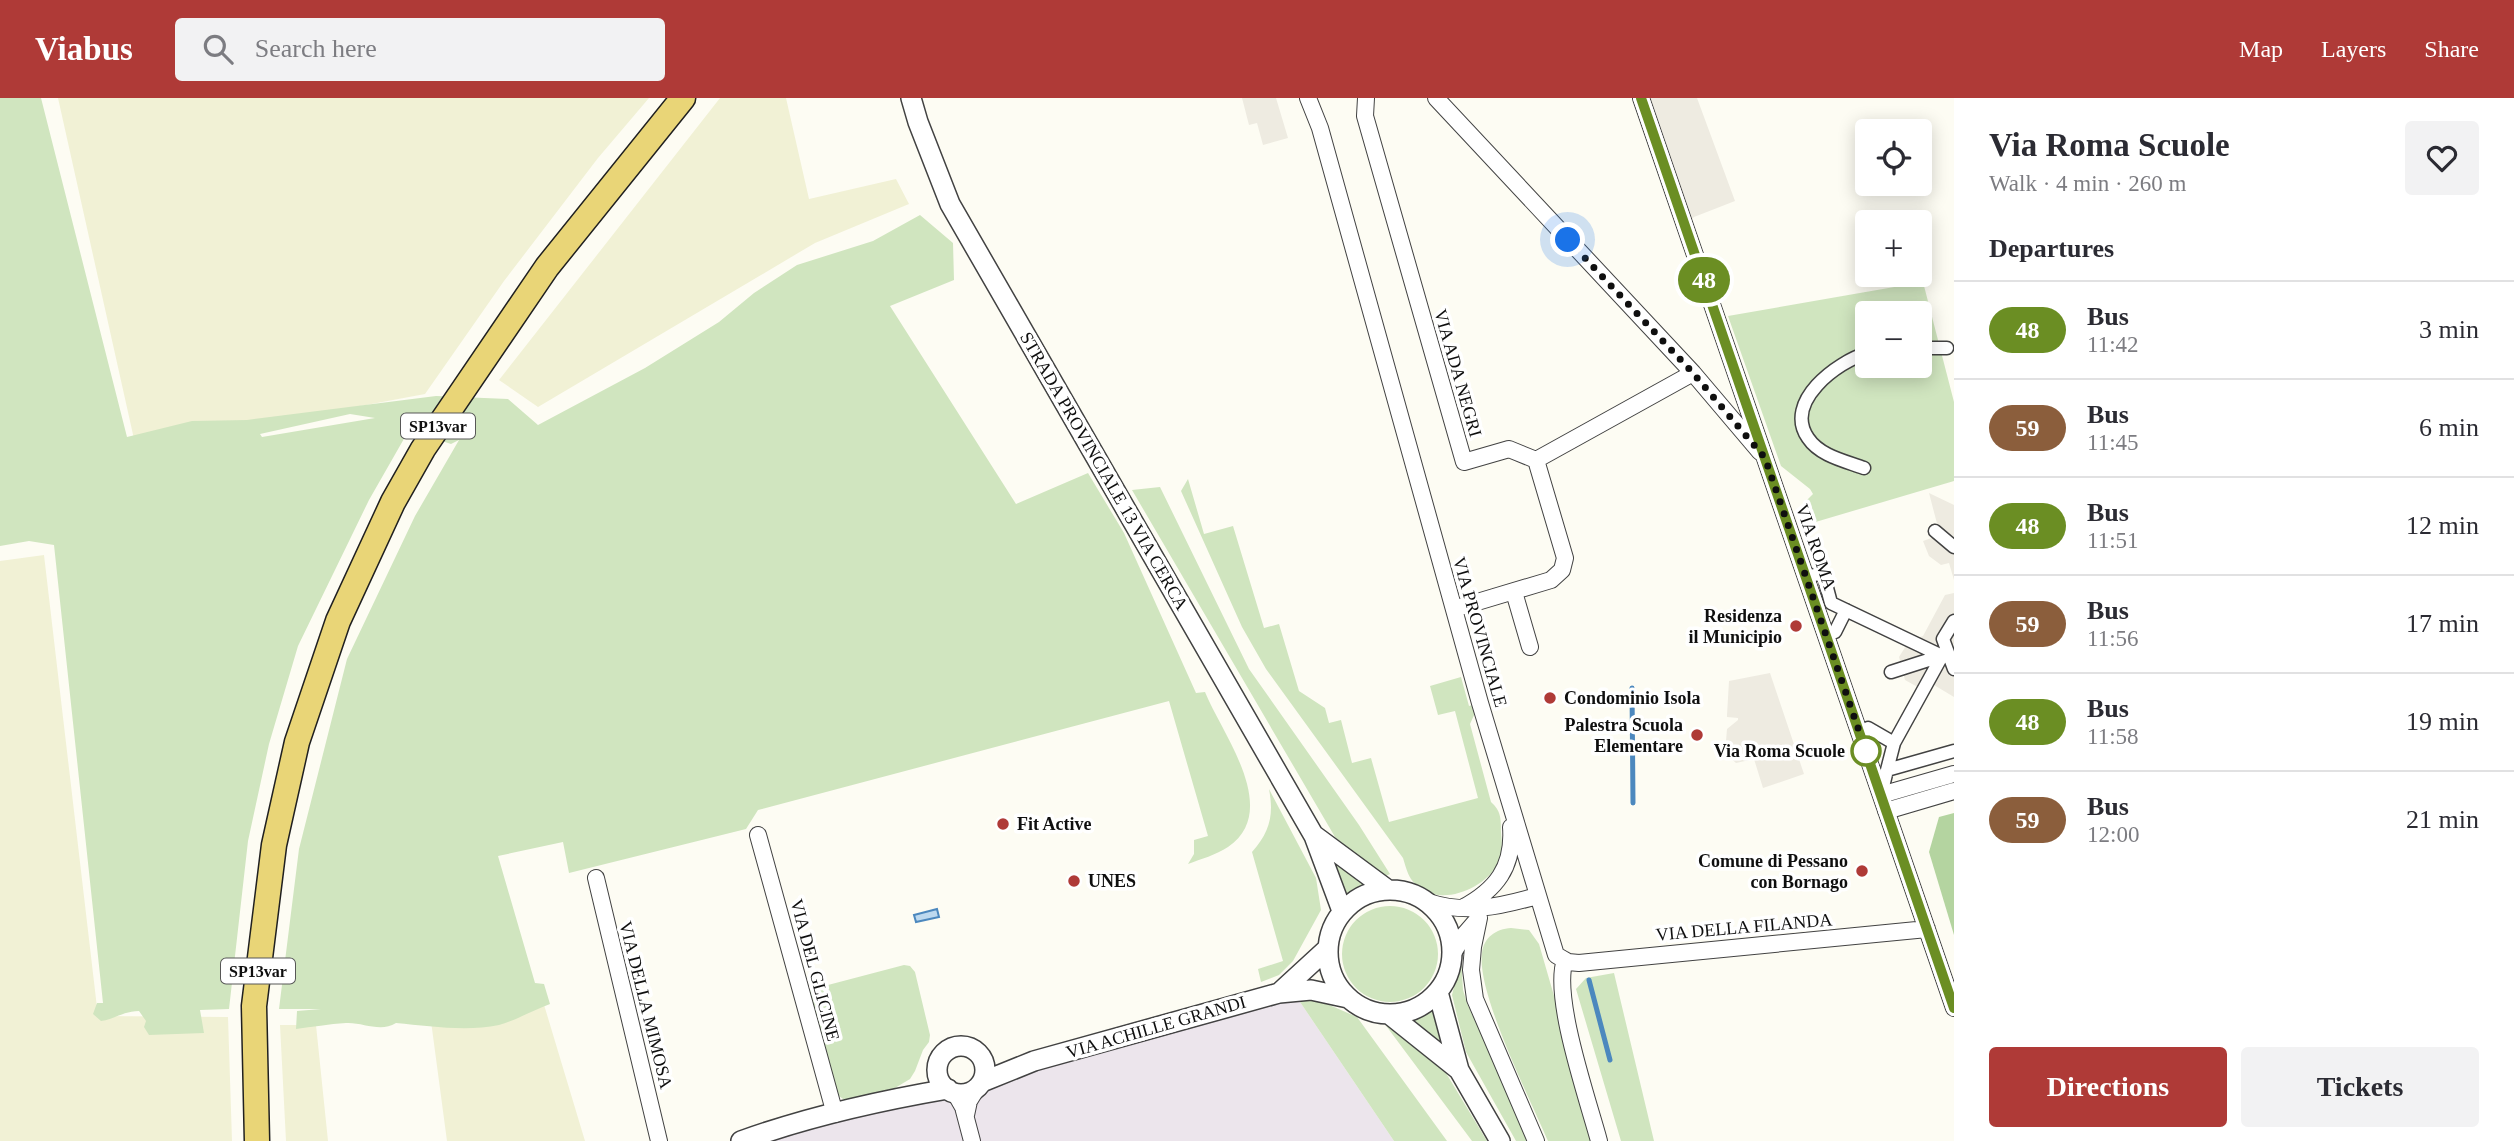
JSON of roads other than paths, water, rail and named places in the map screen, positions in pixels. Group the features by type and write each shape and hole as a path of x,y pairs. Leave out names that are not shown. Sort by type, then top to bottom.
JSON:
{"main road":[{"name":"SP13var","path":"257,1141 254,1006 274,845 294,752 338,621 393,502 423,449 547,267 682,98"}],"street":[{"name":"STRADA PROVINCIALE 13 VIA CERCA","path":"911,98 950,204 1314,836 1342,911"},
{"name":"VIA PROVINCIALE","path":"1308,98 1320,128 1509,804 1553,951 1564,960"},
{"name":"VIA PROVINCIALE","path":"1317,98 1320,128"},
{"name":"VIA ADA NEGRI","path":"1366,98 1365,116 1464,462 1509,449 1536,460"},
{"path":"1436,98 1693,373 1765,458"},
{"name":"VIA ROMA","path":"1641,98 1954,1008"},
{"path":"1932,348 1947,348"},
{"path":"1855,359 1821,380 1809,394 1801,411 1802,426 1808,439 1828,455 1864,468"},
{"path":"1454,609 1555,578 1562,570 1564,558 1536,460 1693,373"},
{"path":"1935,531 1954,547"},
{"path":"1806,577 1823,573 1831,603 1945,655"},
{"path":"1514,592 1530,647"},
{"path":"1835,632 1846,610"},
{"path":"1954,621 1943,639 1945,655 1954,668"},
{"path":"1891,672 1945,655"},
{"path":"1884,803 1887,771 1894,743 1945,655"},
{"path":"1868,729 1894,743"},
{"path":"1887,771 1954,751"},
{"path":"1884,803 1954,774"},
{"path":"1884,803 1954,791"},
{"path":"1462,908 1485,894 1500,877 1508,860 1512,838 1509,804"},
{"name":"VIA DEL GLICINE","path":"758,835 835,1114"},
{"name":"STRADA PROVINCIALE 13 VIA CERCA","path":"1314,836 1388,890 1409,892 1428,902"},
{"name":"VIA DELLA MIMOSA","path":"596,878 659,1141"},
{"path":"1388,890 1363,896 1342,911 1332,929 1328,948 1329,966 1333,975 1349,998 1367,1010 1389,1014 1407,1012 1424,1004 1438,992 1448,975 1452,955 1451,938 1445,922 1428,902"},
{"path":"1452,955 1468,929 1486,913 1537,896"},
{"path":"1428,902 1486,913"},
{"path":"1486,913 1473,947 1471,970 1475,999 1536,1141"},
{"name":"VIA DELLA FILANDA","path":"1564,960 1580,963 1927,929"},
{"name":"VIA ACHILLE GRANDI","path":"1279,993 1328,948"},
{"path":"1564,960 1562,986 1567,1021 1599,1141"},
{"name":"VIA ACHILLE GRANDI","path":"1034,1061 1279,993 1311,990 1349,998"},
{"path":"1438,992 1459,1070 1500,1141"},
{"path":"1389,1014 1459,1070"},
{"path":"903,1097 921,1085 938,1066 945,1053 954,1047 968,1047 978,1053 1015,1062 1034,1061"},
{"path":"966,1115 969,1101 979,1085 985,1067 978,1053"},
{"path":"741,1141 903,1097 951,1091 966,1093 1034,1061"},
{"path":"938,1066 939,1077 966,1115 972,1141"}],"water":[{"path":"937,909 939,917 916,922 914,915"}],"waterway":[{"path":"1632,688 1633,803"},
{"path":"1589,980 1610,1060"}],"place":[{"name":"Residenza il Municipio","path":"1796,626"},
{"name":"Condominio Isola","path":"1550,698"},
{"name":"Palestra Scuola Elementare","path":"1697,735"},
{"name":"Via Roma Scuole","path":"1866,751"},
{"name":"Fit Active","path":"1003,824"},
{"name":"Comune di Pessano con Bornago","path":"1862,871"},
{"name":"UNES","path":"1074,881"}]}
